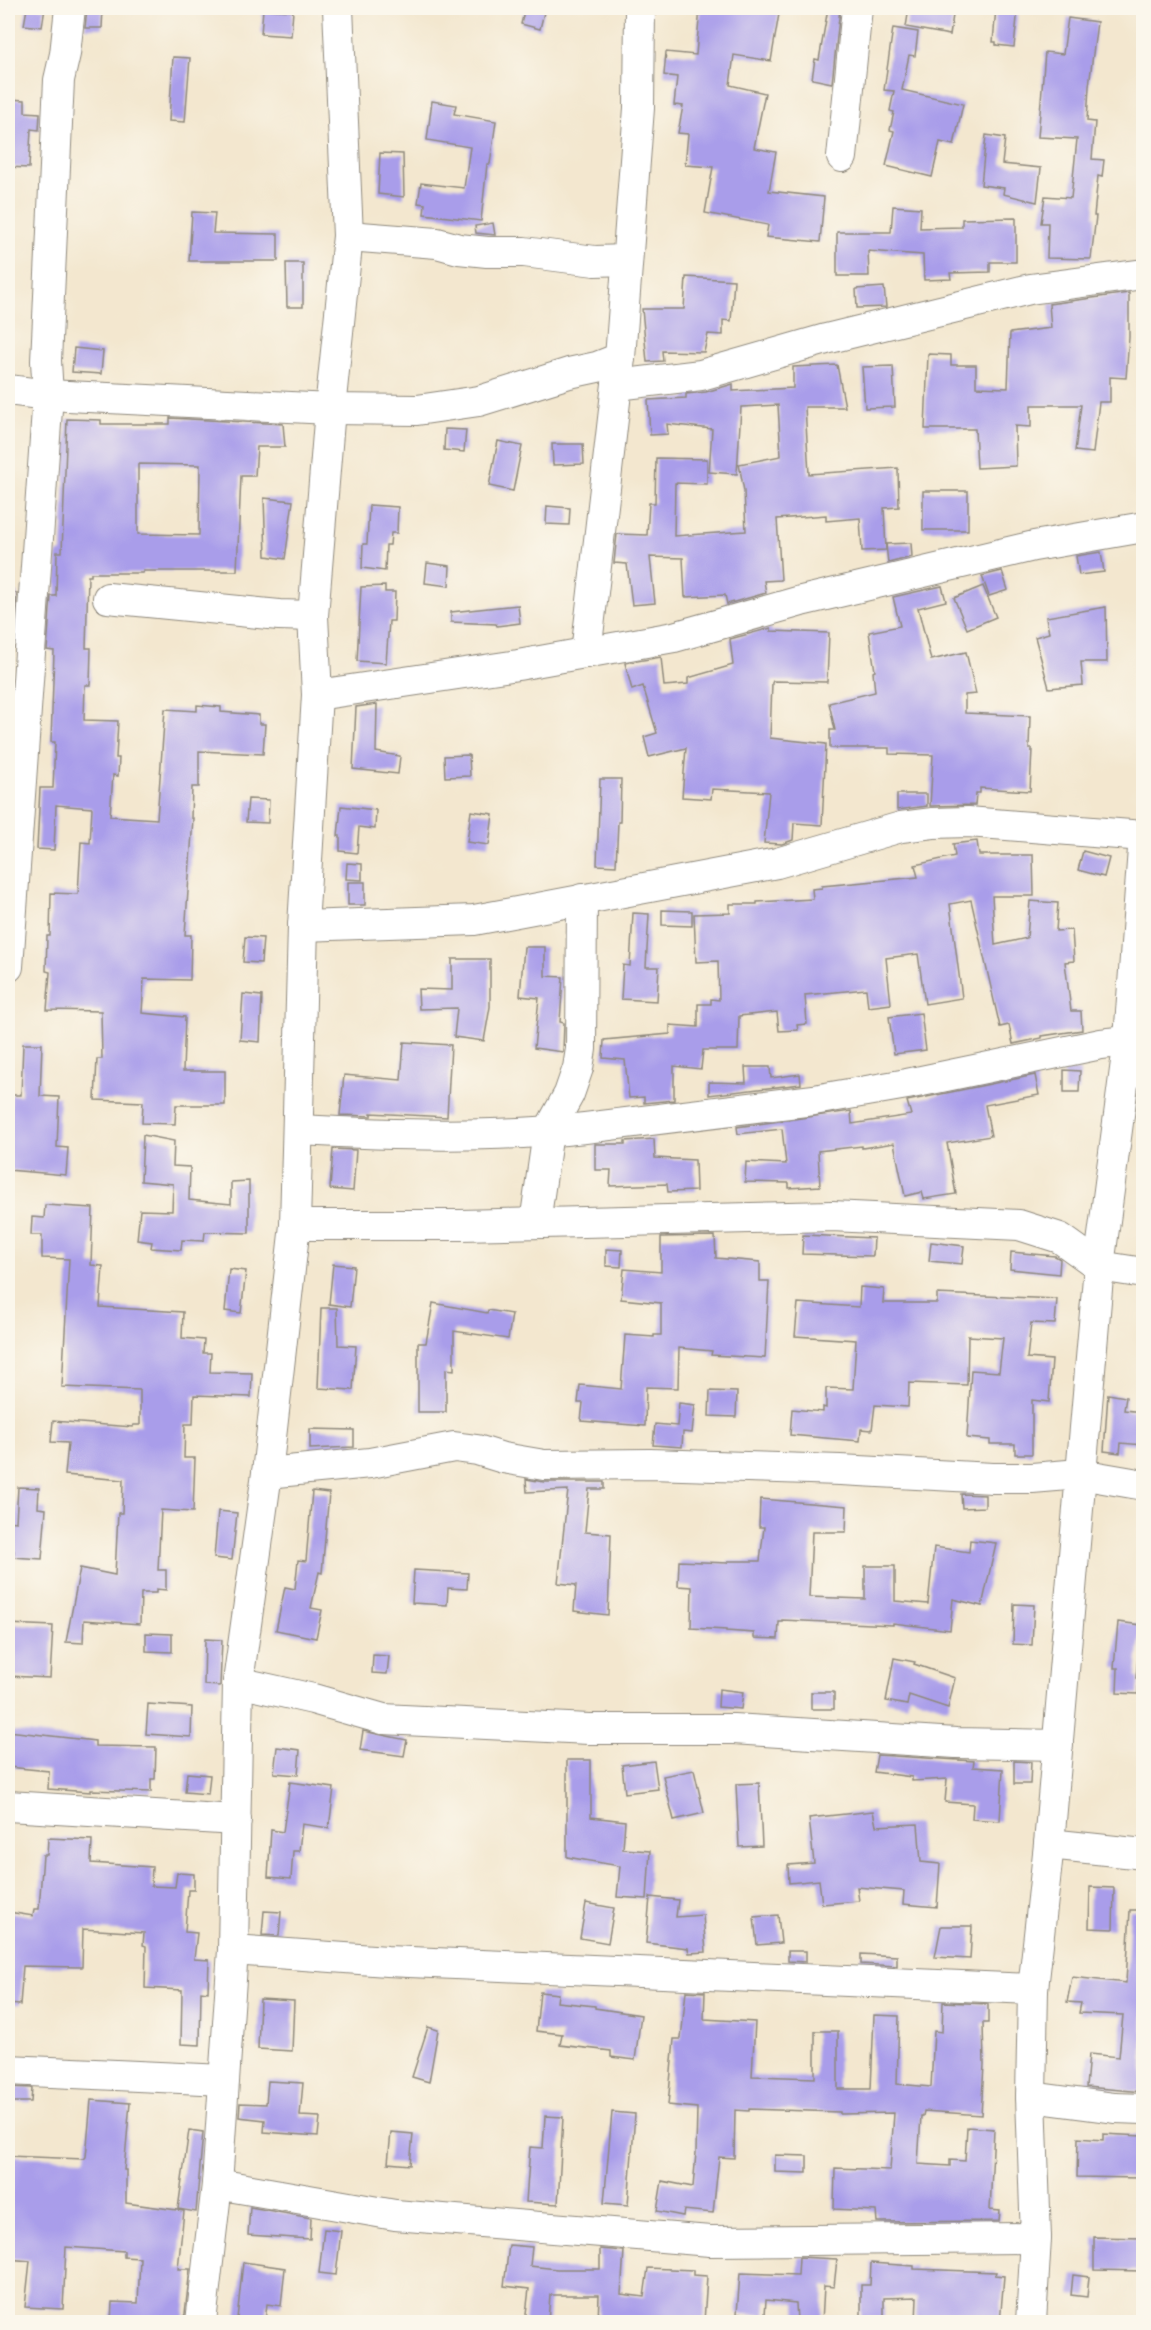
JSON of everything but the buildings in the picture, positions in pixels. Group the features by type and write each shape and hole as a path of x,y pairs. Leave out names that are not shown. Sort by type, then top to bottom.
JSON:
{"street":[{"path":"8,967 48,395 46,361 59,81 65,54 70,8"},
{"path":"201,2322 217,2184 233,1950 238,1682 267,1473 295,1225 303,926 317,695 313,616 330,409 348,236 338,8"},
{"path":"586,653 618,372 639,108 640,8"},
{"path":"842,157 858,8"},
{"path":"348,236 437,243 478,251 524,252 595,261 627,260"},
{"path":"8,390 48,395 330,409 417,410 479,401 569,373 597,368 618,372 701,375 826,339 1030,289 1143,274"},
{"path":"317,695 518,665 674,637 801,601 1034,546 1143,527"},
{"path":"108,598 279,615 313,616"},
{"path":"303,926 474,920 777,863 901,827 933,823 968,822 1143,835 1136,1039 1099,1266 1049,1844 1033,1989 1031,2097 1036,2238 1031,2322"},
{"path":"535,1223 548,1132 569,1094 578,1068 581,1049 582,899"},
{"path":"299,1130 412,1133 548,1132 814,1100 1136,1039"},
{"path":"295,1225 535,1223 832,1216 1018,1224 1060,1238 1099,1266 1143,1273"},
{"path":"267,1473 370,1463 454,1447 544,1465 650,1464 828,1469 993,1478 1080,1474 1143,1485"},
{"path":"238,1682 313,1698 383,1719 589,1729 733,1729 934,1742 1058,1745"},
{"path":"8,1806 236,1820"},
{"path":"1049,1844 1143,1854"},
{"path":"233,1950 399,1962 1033,1989"},
{"path":"8,2070 224,2080"},
{"path":"1031,2097 1116,2108 1143,2109"},
{"path":"217,2184 395,2216 710,2241 1036,2238"}]}
